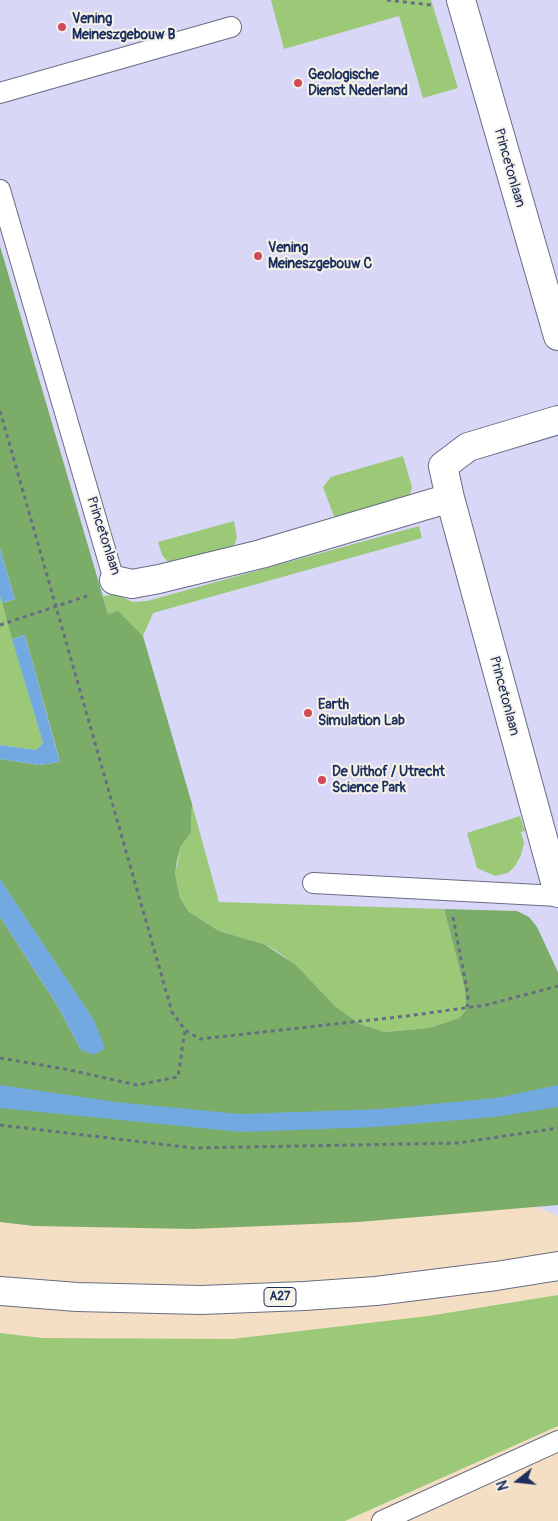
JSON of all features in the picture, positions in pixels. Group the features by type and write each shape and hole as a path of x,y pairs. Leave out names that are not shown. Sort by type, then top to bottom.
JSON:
{"main road":[{"name":"Princetonlaan","path":"462,4 558,336"},
{"name":"Princetonlaan","path":"558,420 468,447 443,466 450,498 558,894"},
{"name":"Princetonlaan","path":"114,580 132,584 159,579 261,554 450,498"},
{"name":"A27","path":"0,1291 77,1297 191,1300 304,1296 376,1291 558,1266"}],"lane":[{"path":"0,93 231,27"},
{"name":"Princetonlaan","path":"0,190 114,580"},
{"path":"313,884 558,894"},
{"path":"382,1521 558,1441"}],"path":[{"path":"387,0 408,4 462,4"},
{"path":"0,411 172,1012 185,1030 200,1039 467,1007 558,986"},
{"path":"0,625 57,607"},
{"path":"448,890 468,995 467,1007"},
{"path":"0,1058 65,1068 136,1085 178,1077 185,1030"},
{"path":"0,1125 192,1148 458,1144 558,1128"}],"shaded area":[{"name":"De Uithof / Utrecht Science Park","path":"0,0 558,0 558,1216 170,1056 0,503"}],"green space":[{"path":"271,0 431,0 458,88 423,98 399,16 284,49"},
{"path":"0,246 108,614 118,611 143,636 192,804 191,833 181,846 175,874 180,897 188,911 219,931 264,944 296,965 336,1007 360,1024 385,1032 429,1028 459,1018 466,1010 465,990 444,909 517,911 529,917 537,927 558,972 558,1205 359,1222 193,1229 34,1226 0,1222 0,917 57,1005 81,1050 17,906 0,879 0,759 39,765 60,762 25,635 12,639 2,603 15,599 0,549"},
{"path":"403,456 412,487 410,494 401,499 335,519 323,487 331,477"},
{"path":"234,521 237,538 234,545 227,549 180,564 168,562 162,555 158,542"},
{"path":"419,526 422,538 153,613 143,636 118,612 108,614 103,596 115,594 133,602 147,601"},
{"path":"0,597 43,743 36,750 0,745"},
{"path":"192,804 219,902 444,909 465,990 466,1010 459,1018 429,1028 385,1032 360,1024 336,1007 296,965 275,950 264,944 219,931 188,911 180,896 175,874 181,846 191,833"},
{"path":"520,816 525,831 521,832 524,843 521,855 515,866 508,873 495,876 477,868 467,833"},
{"path":"558,1295 558,1426 345,1521 0,1521 0,1333 42,1338 232,1339 428,1316"}],"water":[{"path":"0,549 15,599 2,603 0,597"},
{"path":"25,635 60,762 39,765 0,759 0,745 36,750 43,743 12,639"},
{"path":"0,879 94,1020 105,1048 94,1055 81,1050 57,1005 0,917"},
{"path":"0,1085 116,1102 240,1114 380,1109 496,1098 558,1085 558,1107 495,1117 376,1127 241,1132 0,1108"}],"place":[{"name":"Vening Meineszgebouw B","path":"62,27"},
{"name":"Geologische Dienst Nederland","path":"298,83"},
{"name":"Vening Meineszgebouw C","path":"258,256"},
{"name":"Earth Simulation Lab","path":"308,713"},
{"name":"De Uithof / Utrecht Science Park","path":"322,780"}]}
